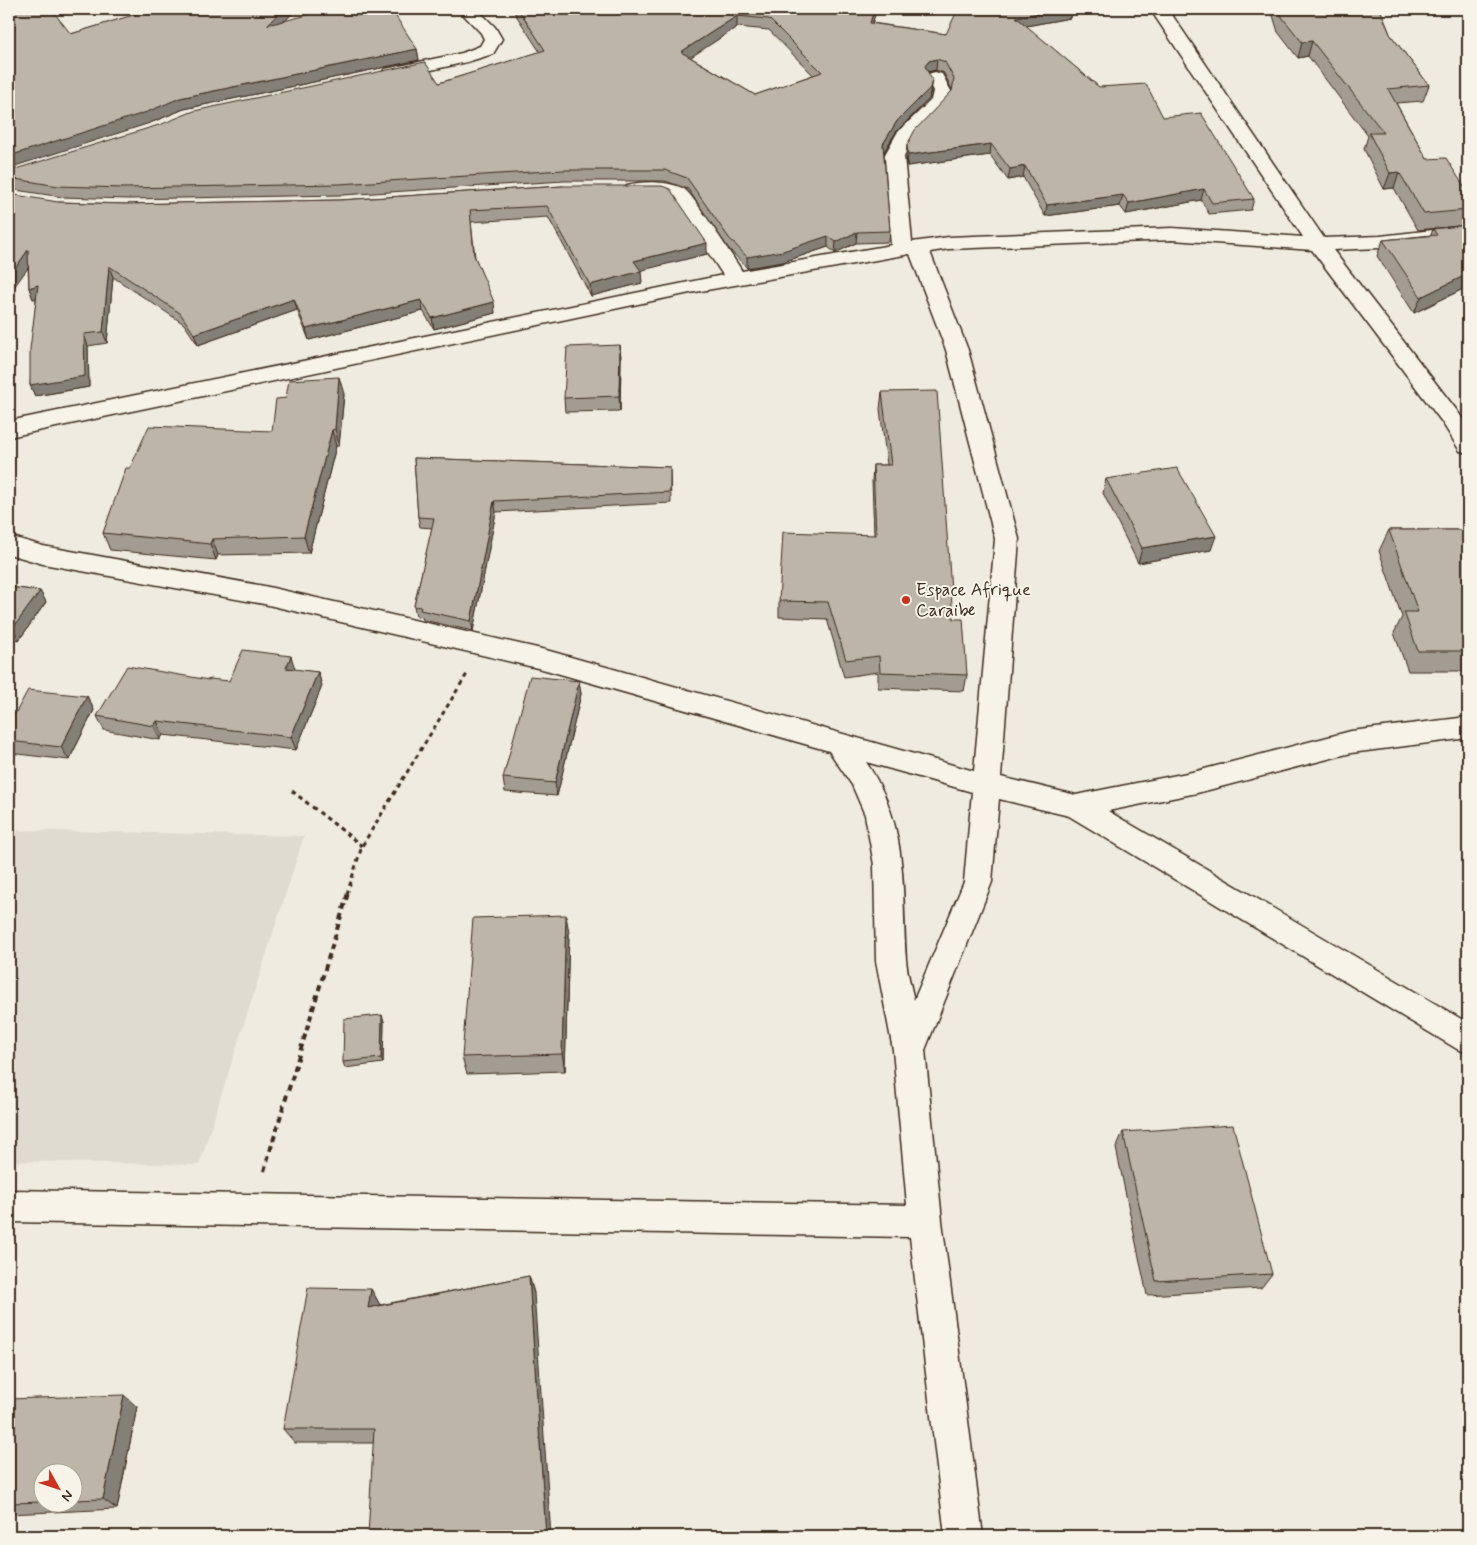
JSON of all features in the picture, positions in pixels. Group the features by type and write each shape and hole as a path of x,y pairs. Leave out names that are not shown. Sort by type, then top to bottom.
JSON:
{"street":[{"path":"371,77 467,57 487,50 493,39 488,30 467,9"},
{"path":"1159,9 1318,244 1459,417 1468,445"},
{"path":"909,1050 978,882 1007,539 958,350 910,248 894,156 904,137 940,102 942,91 935,78"},
{"path":"611,189 673,190 679,194 737,279"},
{"path":"9,428 737,279 910,248 949,243 1172,234 1318,244 1380,242 1468,232"},
{"path":"9,545 43,555 264,595 546,660 985,786 1076,806 1468,1039"},
{"path":"1076,806 1197,782 1351,742 1468,727"},
{"path":"839,744 863,780 879,815 888,865 891,962 909,1050 924,1221 964,1536"},
{"path":"9,1206 924,1221"}],"path":[{"path":"252,1210 362,846 484,646"},
{"path":"292,791 362,846"}],"shaded area":[{"path":"9,830 304,836 199,1165 9,1161"}],"building":[{"path":"9,9 51,9 71,34 146,11 143,9 283,9 267,25 332,9 391,9 417,49 180,98 147,112 9,156"},
{"path":"518,9 874,9 870,23 946,34 958,9 1063,9 1016,17 1099,87 1146,84 1163,117 1201,113 1254,199 1212,203 1204,189 1129,203 1123,195 1047,205 1025,166 1010,169 991,144 908,155 907,145 915,130 952,91 954,79 945,62 937,59 929,61 925,66 932,80 930,88 897,121 883,144 890,231 857,232 836,242 828,236 783,251 747,257 729,238 687,178 665,170 563,170 339,184 124,188 58,186 9,178 9,171 162,124 194,111 425,62 439,83 545,50","holes":["737,16 769,19 822,72 755,95 681,52"]},
{"path":"1280,9 1380,9 1390,34 1429,85 1388,89 1427,159 1446,158 1468,193 1468,210 1424,214 1399,172 1390,173 1369,133 1384,133 1312,41 1302,42 1282,17"},
{"path":"563,186 662,186 670,189 707,243 634,261 641,271 590,285 547,206 470,210 474,255 494,302 432,318 421,300 306,329 294,299 194,334 180,313 109,266 103,332 84,334 85,376 30,385 30,349 38,285 29,288 28,250 9,277 9,194 58,202 124,204 340,200"},
{"path":"1468,225 1468,274 1421,297 1383,240 1437,235 1433,229"},
{"path":"620,345 619,396 564,398 567,347"},
{"path":"339,377 335,429 332,430 304,536 212,539 210,544 103,533 126,468 130,468 149,426 272,431 276,399 286,398 289,380"},
{"path":"937,391 953,619 963,619 967,675 880,672 879,656 846,660 828,602 779,601 783,532 876,535 873,465 891,465 882,392"},
{"path":"414,458 670,467 670,492 494,501 471,621 420,610 421,607 414,606 434,518 418,517"},
{"path":"1177,468 1216,536 1142,548 1106,479"},
{"path":"1389,530 1468,530 1468,651 1418,651 1404,612 1418,612"},
{"path":"9,587 40,591 13,628 9,628"},
{"path":"243,650 291,656 286,668 318,672 291,737 157,721 154,726 97,716 127,666 209,680 229,681"},
{"path":"530,676 579,681 555,783 503,778"},
{"path":"28,690 87,696 61,747 9,741 9,725"},
{"path":"566,915 562,1054 462,1057 473,918"},
{"path":"382,1015 381,1058 343,1062 344,1019"},
{"path":"1233,1125 1272,1274 1156,1281 1123,1132"},
{"path":"529,1276 546,1536 368,1536 374,1429 283,1429 308,1288 371,1289 368,1308"},
{"path":"124,1395 103,1499 82,1500 82,1462 32,1462 32,1502 9,1503 9,1399"}],"place":[{"name":"Espace Afrique Caraibe","path":"906,600"}]}
